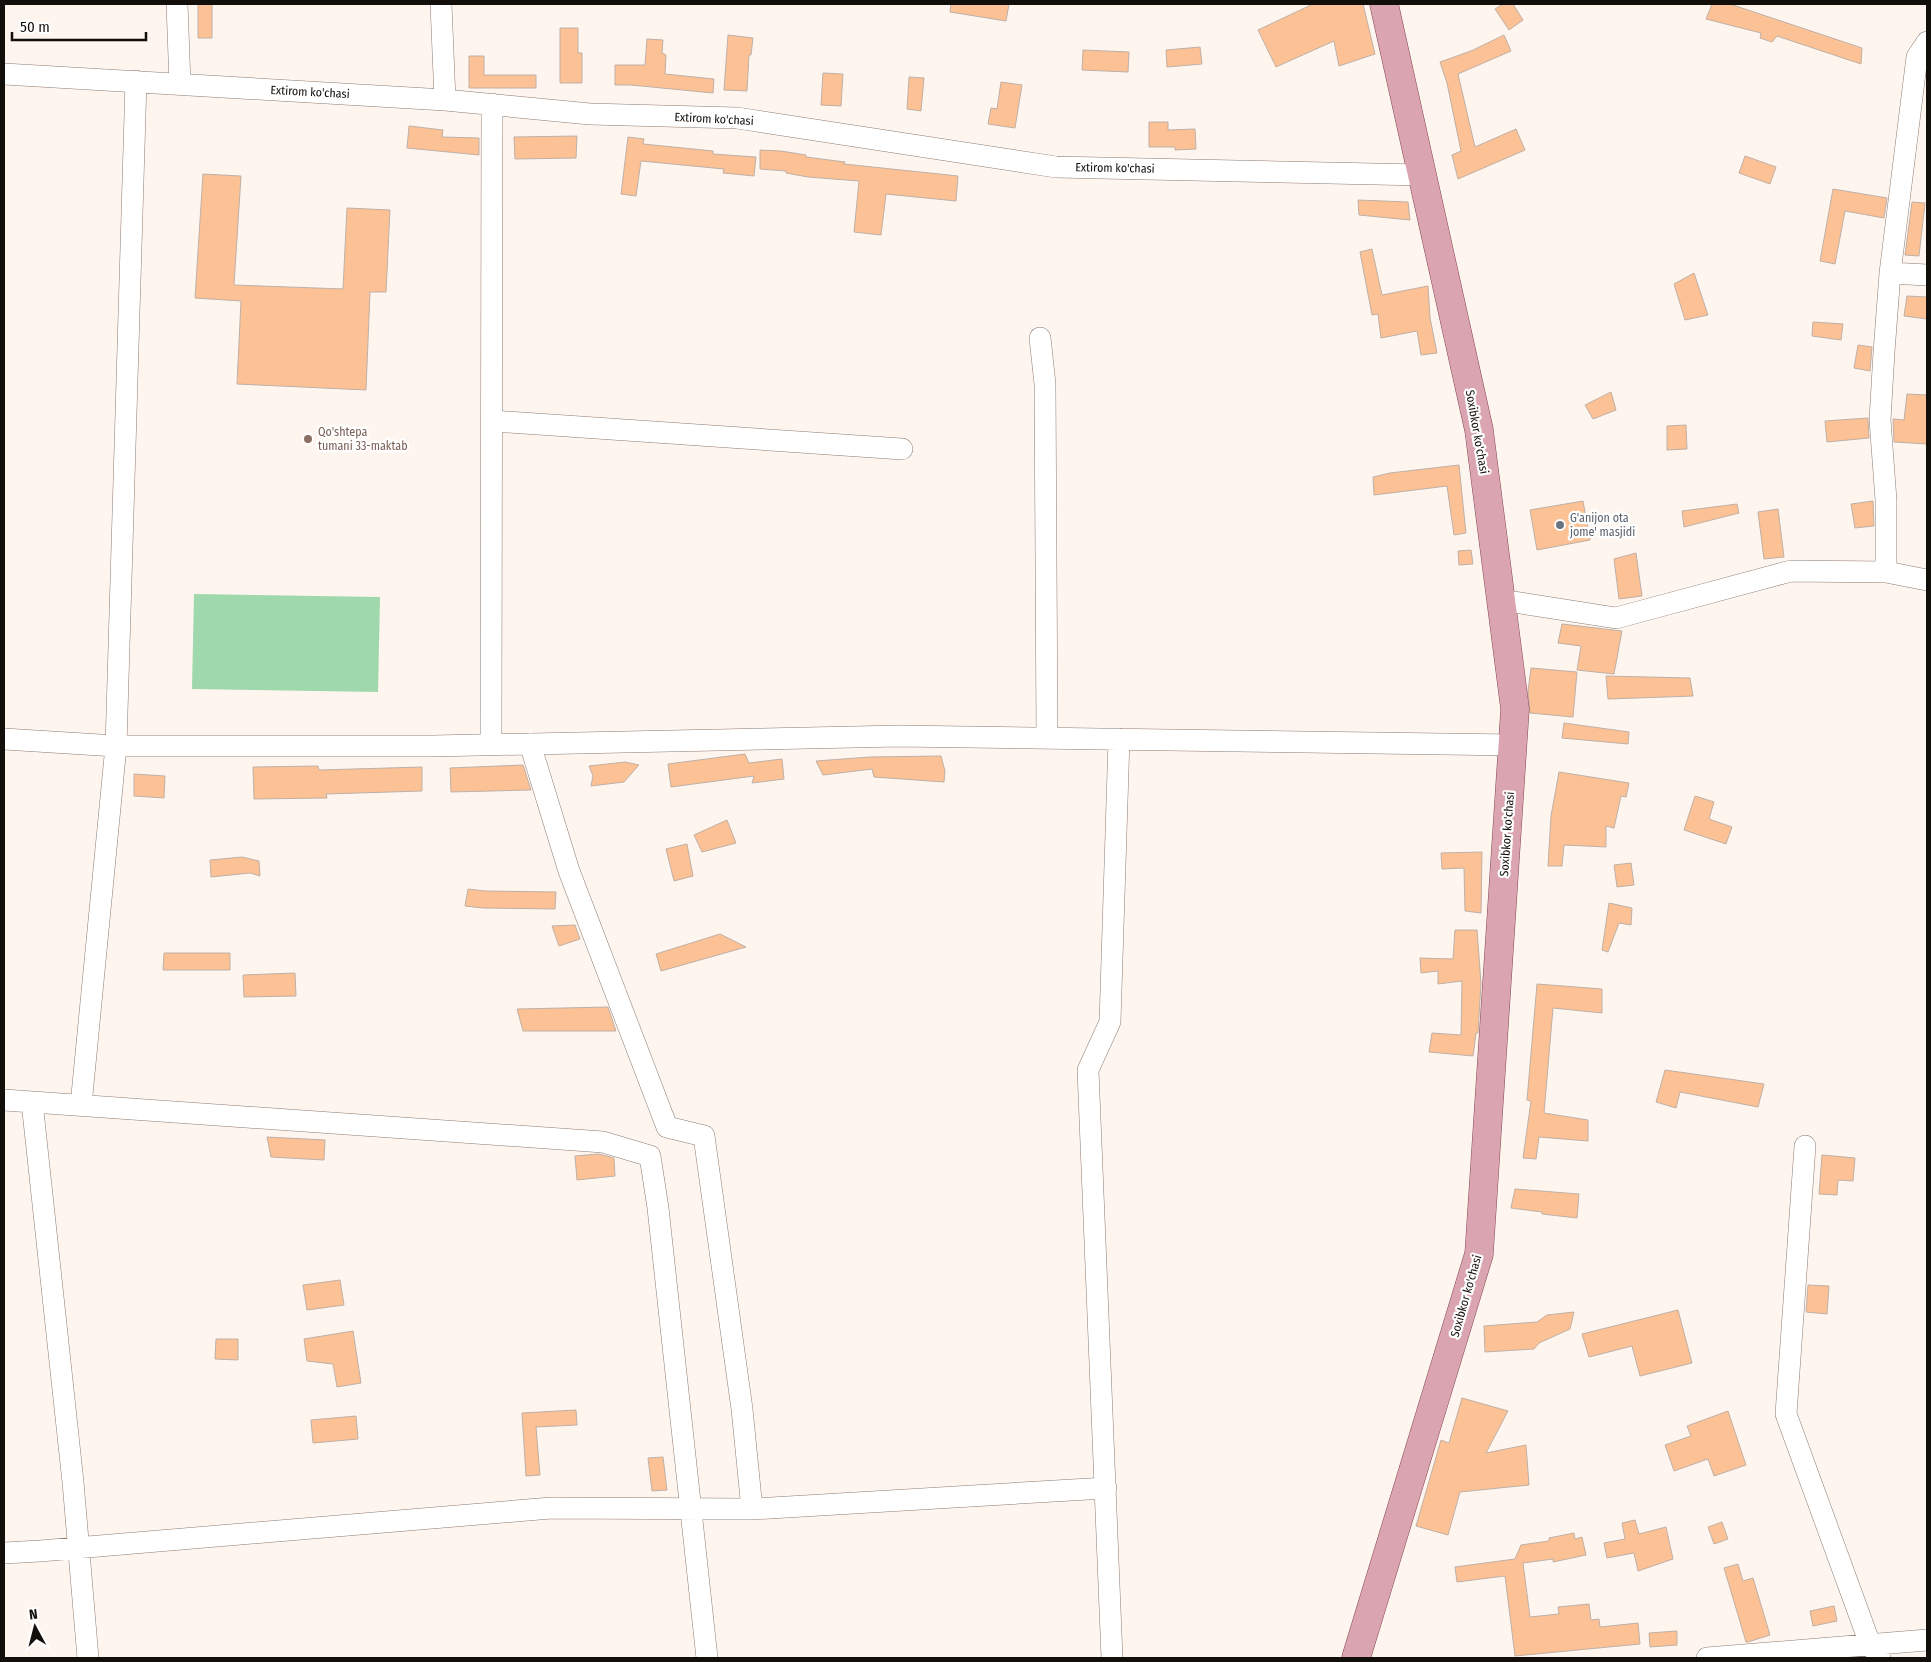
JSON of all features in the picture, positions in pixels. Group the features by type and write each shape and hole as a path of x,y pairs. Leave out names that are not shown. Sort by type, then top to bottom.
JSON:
{"main road":[{"name":"Soxibkor ko'chasi","path":"1356,1658 1479,1254 1515,709 1479,430 1384,4"}],"street":[{"path":"177,4 180,84"},
{"path":"441,4 445,100"},
{"path":"1886,572 1886,500 1880,420 1890,273 1917,57 1927,42"},
{"name":"Extirom ko'chasi","path":"4,74 445,100 590,114 738,118 1056,167 1422,175"},
{"path":"81,1105 116,746 136,82"},
{"path":"492,104 492,745"},
{"path":"1890,273 1927,274"},
{"path":"1040,338 1045,384 1047,738"},
{"path":"492,421 902,449"},
{"path":"1501,600 1616,618 1791,571 1886,572 1927,580"},
{"path":"4,739 116,746 492,745 899,736 1513,745"},
{"path":"1112,1658 1088,1070 1110,1022 1119,739"},
{"path":"530,744 570,871 668,1127 704,1136 742,1410 752,1509"},
{"path":"4,1100 603,1142 650,1156 659,1218 707,1658"},
{"path":"32,1102 79,1548 88,1658"},
{"path":"1805,1146 1786,1414 1875,1651"},
{"path":"4,1552 79,1548 551,1508 752,1509 1106,1488"},
{"path":"1707,1658 1875,1651 1927,1640"}],"green space":[{"path":"194,594 380,597 378,692 192,689"}],"building":[{"path":"198,4 212,4 212,38 198,38"},
{"path":"951,4 1009,4 1006,21 950,12"},
{"path":"1313,4 1363,4 1375,54 1339,66 1334,41 1276,67 1258,30"},
{"path":"1503,4 1513,4 1523,20 1509,30 1495,9"},
{"path":"1712,4 1730,4 1862,48 1861,64 1777,36 1772,42 1760,38 1761,33 1706,19"},
{"path":"560,28 578,28 578,53 582,53 582,83 560,83"},
{"path":"728,35 753,38 751,55 749,55 747,91 724,90"},
{"path":"1504,35 1511,51 1458,74 1475,147 1516,129 1525,150 1458,179 1452,155 1461,151 1447,83 1440,62 1471,51"},
{"path":"647,39 663,40 662,53 666,55 665,74 714,79 713,93 615,85 615,65 645,65"},
{"path":"1200,47 1202,64 1167,67 1166,50"},
{"path":"1083,50 1129,52 1128,72 1082,70"},
{"path":"469,56 484,56 484,75 536,75 536,88 469,88"},
{"path":"823,73 843,74 841,106 821,105"},
{"path":"909,77 924,78 921,111 907,109"},
{"path":"1001,82 1022,85 1015,128 988,124 991,108 997,109"},
{"path":"1149,122 1168,122 1168,130 1195,129 1196,149 1175,150 1175,147 1149,147"},
{"path":"409,126 443,130 442,137 479,138 479,155 407,148"},
{"path":"577,136 576,158 515,159 514,137"},
{"path":"628,137 644,139 643,144 713,151 713,154 756,157 754,176 723,173 724,169 641,161 636,196 621,194"},
{"path":"760,150 806,155 806,157 845,162 844,164 958,176 956,201 886,194 881,235 854,232 859,181 808,177 786,173 786,171 760,169"},
{"path":"1745,156 1776,167 1770,184 1739,173"},
{"path":"203,174 241,176 234,285 343,289 347,208 390,210 386,292 370,292 366,390 237,384 241,301 195,298"},
{"path":"1833,189 1887,198 1884,218 1845,211 1835,264 1820,261"},
{"path":"1358,200 1408,202 1410,220 1359,215"},
{"path":"1912,202 1925,203 1919,256 1905,255"},
{"path":"1372,249 1382,295 1428,286 1430,318 1437,353 1421,355 1417,331 1381,338 1378,314 1372,315 1360,252"},
{"path":"1694,273 1708,315 1685,320 1674,284"},
{"path":"1907,296 1927,297 1927,319 1904,316"},
{"path":"1813,322 1843,324 1841,340 1812,336"},
{"path":"1858,345 1872,347 1870,371 1854,368"},
{"path":"1611,392 1616,410 1593,419 1585,405"},
{"path":"1907,394 1927,395 1927,444 1894,442 1893,419 1904,420"},
{"path":"1868,418 1869,438 1827,442 1825,421"},
{"path":"1686,425 1687,449 1667,450 1667,426"},
{"path":"1459,465 1466,533 1454,535 1447,486 1374,495 1373,477 1390,473"},
{"name":"G'anijon ota jome' masjidi","path":"1583,501 1590,540 1537,550 1530,510"},
{"path":"1873,501 1874,526 1855,528 1851,504"},
{"path":"1737,504 1739,513 1684,527 1682,511"},
{"path":"1778,509 1784,557 1764,559 1758,512"},
{"path":"1471,550 1473,564 1459,565 1458,551"},
{"path":"1636,553 1642,596 1619,599 1614,559"},
{"path":"1562,624 1622,631 1614,674 1577,670 1581,646 1558,643"},
{"path":"1531,668 1577,672 1573,717 1530,713 1528,691"},
{"path":"1606,676 1690,678 1693,696 1608,699"},
{"path":"1564,723 1629,732 1628,744 1562,738"},
{"path":"745,754 749,763 782,759 784,779 752,783 754,776 671,787 668,764"},
{"path":"941,756 945,771 944,782 874,777 872,769 823,775 816,761 870,757"},
{"path":"625,762 639,765 624,782 591,786 593,776 589,766"},
{"path":"523,765 531,790 451,792 450,768"},
{"path":"318,766 319,770 422,767 422,791 326,794 327,798 254,799 253,767"},
{"path":"1559,772 1629,783 1626,797 1621,796 1614,828 1606,826 1606,847 1564,845 1562,866 1548,866 1551,816"},
{"path":"134,774 165,776 164,798 134,796"},
{"path":"1695,796 1714,802 1709,819 1732,827 1726,844 1684,830"},
{"path":"727,820 736,843 702,852 694,835"},
{"path":"687,844 693,876 674,881 666,849"},
{"path":"1482,852 1481,913 1465,911 1464,868 1442,869 1441,853"},
{"path":"242,857 259,861 260,876 250,873 211,877 210,860"},
{"path":"1631,863 1634,885 1617,887 1614,865"},
{"path":"468,889 556,892 555,909 465,906"},
{"path":"1609,903 1632,908 1631,925 1619,923 1608,952 1602,950"},
{"path":"575,925 580,939 559,946 552,926"},
{"path":"1455,930 1477,930 1481,983 1478,1033 1476,1033 1473,1056 1429,1052 1432,1033 1461,1035 1462,981 1438,984 1438,971 1421,973 1420,958 1453,959"},
{"path":"720,934 746,947 661,971 656,954"},
{"path":"164,953 230,953 230,970 163,970"},
{"path":"295,973 296,996 244,997 243,975"},
{"path":"1537,984 1602,989 1602,1013 1553,1008 1544,1113 1588,1120 1588,1141 1539,1137 1536,1159 1523,1158 1531,1101 1527,1100"},
{"path":"608,1007 616,1031 523,1031 517,1009"},
{"path":"1665,1070 1764,1084 1758,1107 1680,1092 1676,1108 1656,1102"},
{"path":"267,1137 325,1140 324,1160 271,1157"},
{"path":"599,1154 614,1158 615,1176 577,1180 575,1156"},
{"path":"1822,1155 1855,1158 1853,1181 1838,1180 1837,1195 1819,1194"},
{"path":"1515,1189 1579,1194 1577,1218 1511,1208"},
{"path":"340,1280 344,1305 307,1310 303,1285"},
{"path":"1808,1285 1829,1286 1827,1314 1806,1312"},
{"path":"1678,1310 1692,1363 1640,1376 1632,1346 1589,1357 1582,1334"},
{"path":"1574,1312 1570,1329 1539,1343 1534,1349 1485,1352 1484,1326 1537,1322 1547,1315"},
{"path":"353,1331 361,1383 337,1387 333,1364 307,1361 304,1339"},
{"path":"216,1339 238,1339 238,1360 215,1359"},
{"path":"1462,1398 1508,1411 1486,1453 1526,1445 1529,1485 1460,1492 1448,1535 1416,1526 1441,1440 1449,1443"},
{"path":"576,1410 577,1425 536,1427 540,1475 526,1476 522,1413"},
{"path":"1728,1411 1746,1465 1714,1476 1708,1459 1674,1471 1665,1445 1691,1436 1687,1426"},
{"path":"356,1416 358,1439 313,1443 311,1420"},
{"path":"663,1457 667,1490 652,1491 648,1458"},
{"path":"1635,1520 1639,1534 1666,1527 1673,1559 1638,1571 1634,1553 1607,1558 1604,1543 1625,1539 1622,1523"},
{"path":"1722,1522 1728,1539 1714,1544 1708,1527"},
{"path":"1574,1533 1575,1539 1582,1537 1586,1555 1553,1562 1553,1559 1523,1563 1530,1617 1559,1614 1558,1607 1589,1604 1591,1620 1599,1619 1600,1627 1638,1623 1640,1644 1515,1656 1505,1576 1457,1582 1455,1567 1515,1559 1521,1545 1549,1541 1549,1538"},
{"path":"1738,1564 1743,1581 1753,1578 1770,1635 1748,1642 1746,1642 1724,1568"},
{"path":"1834,1606 1837,1621 1813,1626 1810,1611"},
{"path":"1677,1631 1677,1645 1650,1647 1649,1633"}],"place":[{"name":"Qo'shtepa tumani 33-maktab","path":"308,439"},
{"name":"G'anijon ota jome' masjidi","path":"1560,525"}]}
